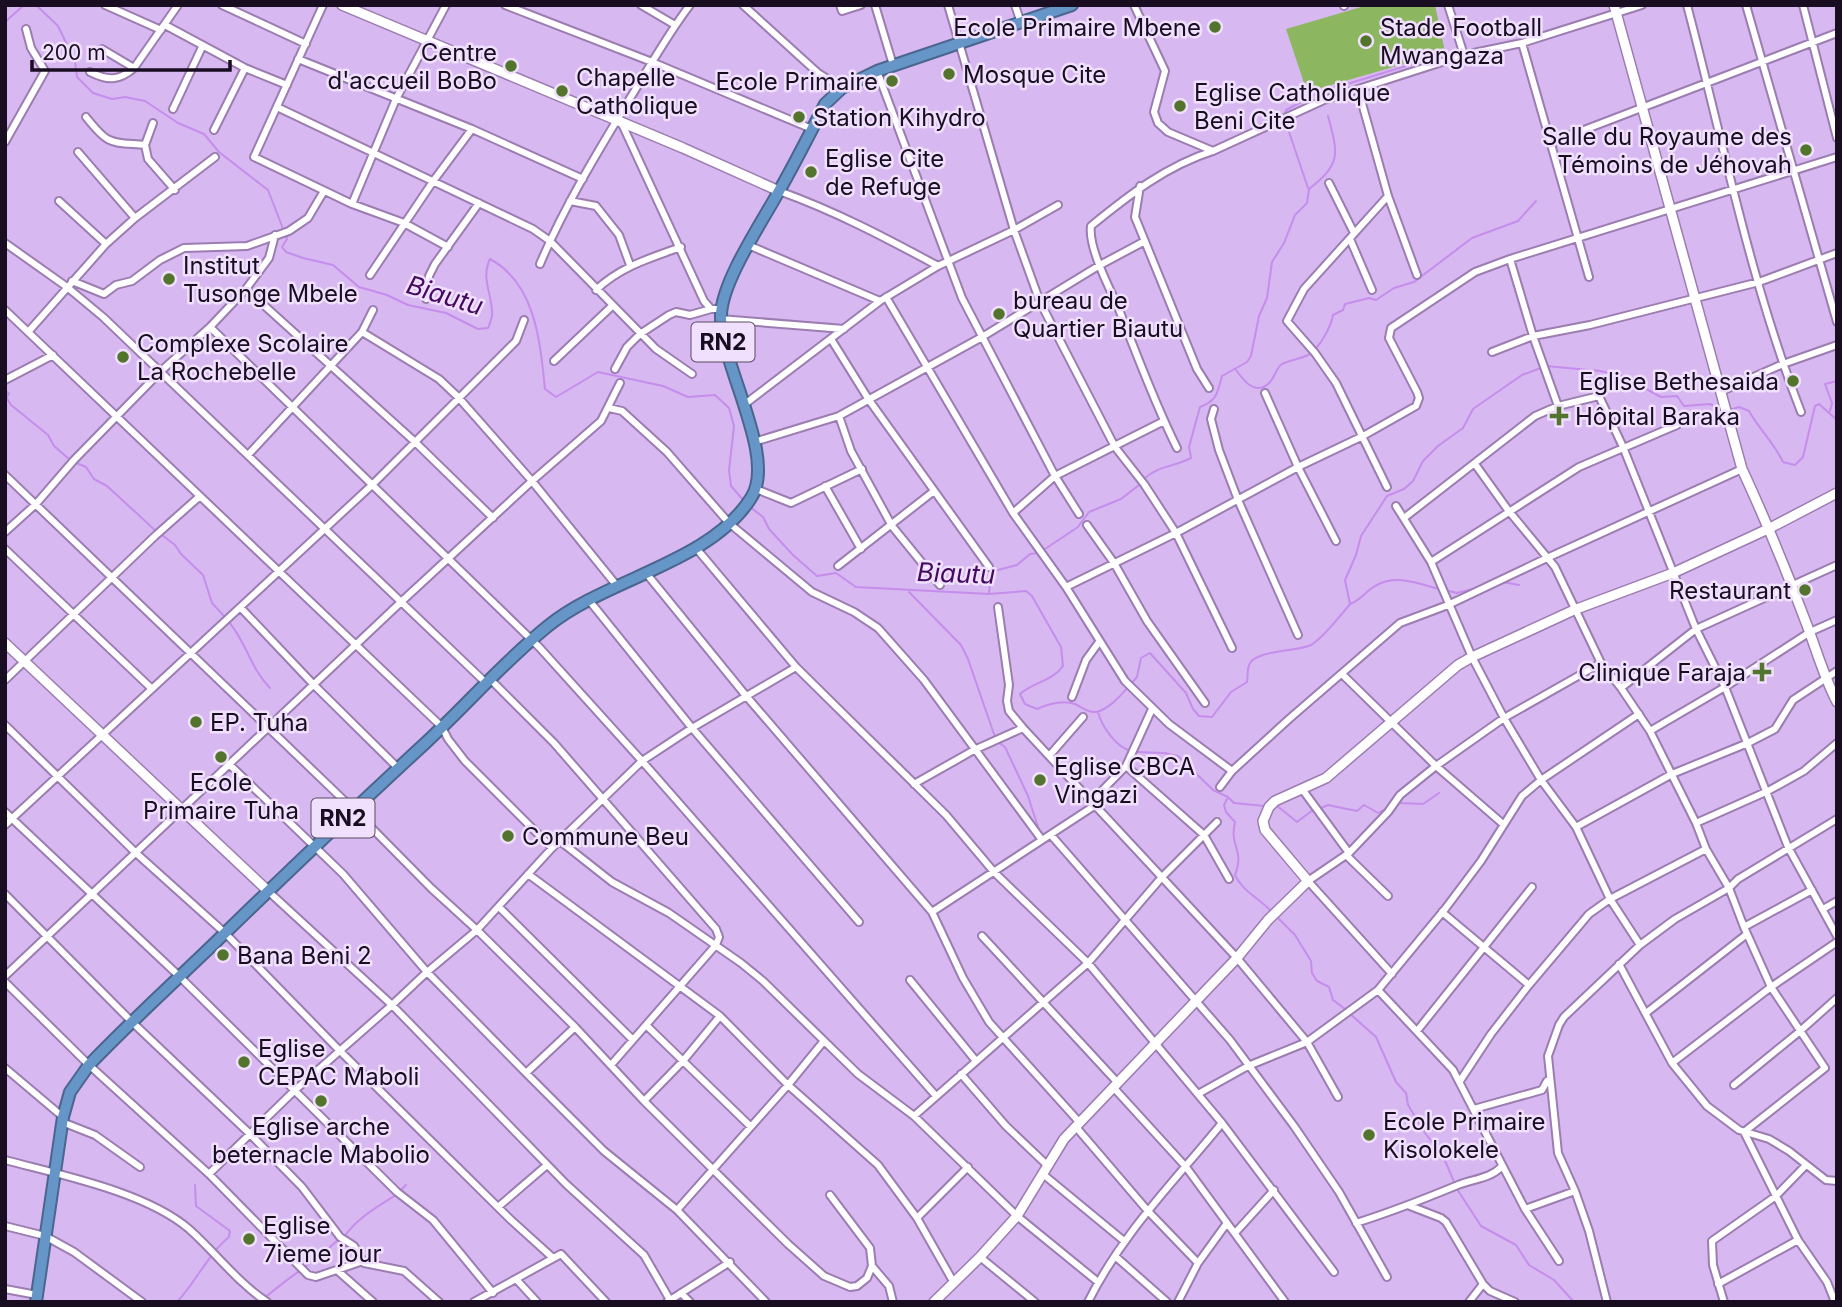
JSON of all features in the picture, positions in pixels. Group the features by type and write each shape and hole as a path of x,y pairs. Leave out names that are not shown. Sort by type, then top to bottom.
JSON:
{"highway":[{"name":"RN2","path":"36,1298 63,1120 70,1092 89,1065 131,1021 531,640 575,606 696,548 729,523 746,505 756,489 757,460 745,404 722,338 718,312 748,245 825,104 842,88 877,71 1072,5"}],"street":[{"path":"105,5 163,28 287,85"},
{"path":"90,72 105,79 119,79 134,68 178,5"},
{"path":"222,5 306,44"},
{"path":"323,5 254,157 352,204 404,223 448,247"},
{"path":"342,5 815,204 867,227 937,266"},
{"path":"352,204 396,99 446,5"},
{"path":"505,5 652,62 812,129"},
{"path":"641,5 675,25"},
{"path":"540,264 570,201 652,62 690,5"},
{"path":"743,5 818,74 842,88"},
{"path":"840,5 842,11 861,5"},
{"path":"875,5 893,65"},
{"path":"948,5 1014,230 1040,302 1115,447 1176,533 1232,648"},
{"path":"1015,5 1021,23"},
{"path":"1135,5 1165,71 1154,112 1158,123 1168,132 1213,151"},
{"path":"1448,5 1464,55"},
{"path":"1177,448 1100,265 1090,234 1091,226 1140,186 1196,156 1213,151 1314,104 1464,55 1522,43 1615,10 1642,5"},
{"path":"1687,5 1759,282 1783,364 1801,412"},
{"path":"1746,5 1837,322"},
{"path":"1803,5 1837,138"},
{"path":"1615,10 1742,469 1770,528 1825,679 1837,702"},
{"path":"5,142 45,71 31,48 26,29"},
{"path":"1550,143 1837,33"},
{"path":"1522,43 1589,277"},
{"path":"173,109 202,47"},
{"path":"102,49 134,68"},
{"path":"298,59 472,129 583,179"},
{"path":"214,130 245,68"},
{"path":"877,71 962,298 1055,476 1079,514"},
{"path":"1358,89 1388,196 1417,275"},
{"path":"277,107 533,229 550,241 656,349 692,374"},
{"path":"86,117 110,142 145,145"},
{"path":"619,122 681,247 704,301 718,312"},
{"path":"153,123 145,145 148,159 175,190"},
{"path":"370,275 433,180 472,129"},
{"path":"78,152 135,218"},
{"path":"29,331 106,244 135,218 215,157"},
{"path":"1066,587 1176,533 1416,406 1417,392 1389,338 1391,328 1475,272 1837,157"},
{"path":"1329,183 1372,290"},
{"path":"1140,186 1135,217 1197,369 1209,388"},
{"path":"69,284 104,295 116,285 132,281 146,269 184,248 247,246 286,232 308,218 324,191"},
{"path":"1387,487 1336,383 1287,321 1287,317 1304,289 1388,196"},
{"path":"59,201 106,244"},
{"path":"570,201 596,206 619,235 630,265"},
{"path":"426,299 429,276 479,204"},
{"path":"745,404 883,299 937,266 1014,230 1058,205"},
{"path":"5,532 36,504 72,462 161,371 210,327 246,289 270,258 275,235"},
{"path":"754,442 839,416 927,369 1100,265 1145,242"},
{"path":"5,243 69,284 401,602 554,743 716,929 719,937 716,945 611,1065"},
{"path":"748,245 883,299 1013,513 1066,587 1125,681 1152,709 1232,771"},
{"path":"596,290 608,278 630,265 681,247"},
{"path":"1492,352 1533,336 1590,326 1759,282 1837,254"},
{"path":"1510,259 1558,406"},
{"path":"246,289 414,441 493,518"},
{"path":"554,361 612,306"},
{"path":"5,310 442,727 465,761 552,848"},
{"path":"248,455 362,332 373,310"},
{"path":"615,369 627,347 640,334 676,312 690,315 718,312 844,329"},
{"path":"5,825 372,485 516,341 524,320"},
{"path":"210,327 531,640 642,761 936,1096"},
{"path":"362,332 439,379 458,397 532,481 617,586"},
{"path":"831,339 869,400 989,567"},
{"path":"1722,391 1783,364 1837,345"},
{"path":"5,380 53,355"},
{"path":"5,976 401,602 601,421 620,383"},
{"path":"1265,393 1298,467 1336,541"},
{"path":"1404,518 1535,416 1558,406 1599,396 1623,447 1696,629 1725,687 1788,847 1837,936"},
{"path":"609,408 622,411 667,452 729,523 812,592 854,612 878,628 924,680 1042,840"},
{"path":"1214,409 1211,419 1238,500 1298,635"},
{"path":"839,416 851,451 892,526 940,585"},
{"path":"1013,513 1055,476 1164,421"},
{"path":"1431,562 1508,510 1579,467 1677,425"},
{"path":"1475,464 1508,510 1555,567 1601,663 1650,731 1696,823 1706,849 1729,888 1771,987 1825,1068 1744,1132"},
{"path":"756,489 792,503 862,469"},
{"path":"1220,788 1232,771 1400,623 1448,605 1742,469"},
{"path":"5,475 477,930 713,1170 824,1276 850,1287 858,1286 867,1278 872,1266 870,1248 830,1195"},
{"path":"825,486 861,549"},
{"path":"838,566 934,491"},
{"path":"1392,974 1265,830 1262,821 1269,807 1275,801 1325,778 1458,665 1472,657 1574,610 1673,573 1837,493"},
{"path":"5,680 200,496"},
{"path":"1396,506 1431,562 1472,657 1504,718 1541,780 1576,827 1610,900 1640,945"},
{"path":"1087,525 1114,563 1147,621 1205,704"},
{"path":"696,548 796,667 946,815 994,872 1088,963 1222,1123 1334,1272"},
{"path":"5,549 152,689"},
{"path":"1621,688 1696,629 1837,565"},
{"path":"646,573 747,697 932,912 963,978 989,1022 1147,1210 1198,1262"},
{"path":"588,599 692,728 859,922"},
{"path":"998,607 1009,685 1009,711 1237,958 1307,1042 1338,1097"},
{"path":"241,608 398,768"},
{"path":"1650,731 1810,632 1837,621"},
{"path":"1072,697 1086,660 1099,642"},
{"path":"5,643 392,1005 547,1165 644,1255 668,1301 730,1262"},
{"path":"941,1300 1017,1216 1064,1139 1308,881 1348,854 1388,812 1400,795 1436,766 1504,718 1601,663"},
{"path":"209,1174 294,1091 477,930 552,848 642,761 692,728 796,667"},
{"path":"1576,827 1672,774 1775,729 1793,700 1837,671"},
{"path":"1343,675 1436,766 1503,824"},
{"path":"932,912 1051,835 1092,804 1126,766 1152,709"},
{"path":"1198,1094 1248,1066 1307,1042 1378,990 1481,861 1522,796 1541,780 1639,714"},
{"path":"1048,756 1083,717"},
{"path":"5,725 136,853 225,933 340,1051 553,1258"},
{"path":"914,784 974,750 1023,728"},
{"path":"1696,823 1768,791 1804,771 1837,743"},
{"path":"229,764 343,874 427,972 526,1073 604,1151 677,1210 766,1302"},
{"path":"1126,766 1204,835 1229,879"},
{"path":"1302,789 1348,854 1388,895"},
{"path":"5,812 179,976 398,1193 433,1220 493,1293"},
{"path":"1607,1302 1575,1191 1558,1153 1548,1056 1559,1025 1619,964 1675,919 1837,819"},
{"path":"914,1116 1088,963 1162,877 1217,822"},
{"path":"1051,835 1230,1040 1339,1192 1387,1277"},
{"path":"560,841 612,882 669,913 763,981 858,1074 914,1116 1017,1216 1098,1282"},
{"path":"1460,1082 1491,1034 1589,914 1706,849"},
{"path":"528,874 720,1016 788,1085 878,1165 917,1218 954,1283"},
{"path":"1417,1031 1532,887"},
{"path":"1744,927 1812,890"},
{"path":"5,894 302,1187 341,1238 354,1246 364,1263 404,1271 439,1302"},
{"path":"1824,909 1837,901"},
{"path":"499,907 633,1040"},
{"path":"1442,912 1529,985"},
{"path":"1646,1013 1747,934"},
{"path":"982,936 1044,1003 1186,1167 1285,1302"},
{"path":"1672,1063 1771,987 1837,942"},
{"path":"1619,964 1672,1063 1707,1106 1744,1132 1798,1240 1827,1282 1835,1302"},
{"path":"910,980 976,1061"},
{"path":"5,982 89,1065 209,1174 308,1275 316,1277 363,1261"},
{"path":"1378,990 1453,1070 1525,1209 1559,1261"},
{"path":"1734,1085 1837,998"},
{"path":"644,1101 683,1061 720,1016"},
{"path":"646,1025 750,1126"},
{"path":"526,1073 575,1027"},
{"path":"677,1210 823,1042"},
{"path":"5,1068 63,1120 96,1135 140,1167"},
{"path":"1474,1109 1542,1090 1546,1087 1548,1072"},
{"path":"961,1074 1046,1170 1124,1241"},
{"path":"1088,1302 1124,1241 1147,1210 1222,1123"},
{"path":"1744,1132 1756,1133 1769,1139 1826,1180 1837,1181"},
{"path":"5,1160 160,1208 188,1229 265,1300"},
{"path":"498,1207 547,1165"},
{"path":"1724,1302 1713,1265 1712,1241 1776,1196 1807,1165"},
{"path":"1356,1223 1410,1206 1497,1172 1502,1166"},
{"path":"917,1218 968,1167"},
{"path":"1235,1233 1274,1190"},
{"path":"1525,1209 1575,1191"},
{"path":"1410,1206 1446,1222 1483,1284 1490,1291 1515,1302"},
{"path":"1178,1302 1198,1262 1227,1223"},
{"path":"5,1226 45,1236 74,1252 142,1302"},
{"path":"1718,1284 1798,1240"},
{"path":"474,1302 561,1254 606,1302"},
{"path":"1115,1256 1167,1302"},
{"path":"980,1257 1035,1302"},
{"path":"872,1266 889,1286 893,1302"},
{"path":"338,1270 373,1302"},
{"path":"516,1279 537,1302"},
{"path":"1469,1302 1483,1284"},
{"path":"5,1289 36,1298"},
{"path":"681,1293 690,1302"}],"green space":[{"name":"Stade Football Mwangaza","path":"1368,5 1435,5 1445,52 1307,92 1286,29"}],"waterway":[{"name":"Biautu","path":"5,22 24,5"},
{"name":"Biautu","path":"36,5 58,26 75,61 77,77 93,93 112,99 125,97 145,101 178,123 204,134 219,152 268,190 287,239 282,247 286,252 333,265 359,287 387,295 408,305 446,313 478,329 488,328 492,318 486,279 490,259 517,283 526,299 538,334 545,389 556,397 598,372 663,386 688,397 715,395 729,408 734,426 729,470 731,486 744,501"},
{"path":"1285,115 1286,110 1318,93 1448,53"},
{"path":"1143,480 1159,469 1191,458 1189,447 1200,407 1214,399 1222,376 1247,362 1251,356 1259,316 1267,298 1272,262 1284,243 1295,215 1307,203 1309,189 1327,172 1335,157 1328,116"},
{"path":"1285,120 1308,188"},
{"path":"1236,370 1251,386 1265,386 1282,364 1308,355 1316,348 1333,315 1343,310 1345,304 1369,298 1376,300 1394,288 1414,282 1472,238 1518,221 1536,201"},
{"name":"Biautu","path":"1546,366 1622,376 1661,397 1677,396 1684,406 1710,404 1723,411"},
{"name":"Biautu","path":"1131,684 1137,677 1141,658 1150,653 1186,693 1199,716 1212,717 1231,692 1247,682 1248,667 1252,660 1315,642 1350,604 1345,580 1361,536 1387,496 1404,489 1413,481 1423,461 1463,428 1473,409 1522,375 1541,368"},
{"path":"1830,411 1832,403 1825,384 1837,381"},
{"path":"5,390 9,394 6,397 11,405 48,435 54,446 69,459"},
{"name":"Biautu","path":"1729,410 1739,407 1749,411 1783,462 1795,465 1803,457 1815,406 1819,404 1837,420"},
{"path":"74,462 86,467 94,479 107,486 157,532"},
{"path":"989,593 991,574 994,571 1017,565 1030,554 1039,553 1078,527 1089,512 1121,499 1139,485"},
{"name":"Biautu","path":"750,507 763,517 769,529 793,555 817,576 836,573 856,587 989,594 1026,591 1032,596 1061,647 1063,666 1054,675 1020,694 1025,704 1037,709 1066,702 1096,712 1109,706 1127,688"},
{"path":"162,535 203,575 212,603 225,617"},
{"path":"1350,604 1373,587 1392,580 1439,589"},
{"path":"1503,582 1519,585"},
{"path":"1445,590 1457,593 1477,588"},
{"path":"909,592 961,645 995,737"},
{"path":"229,622 263,681 270,688"},
{"path":"1098,712 1110,736 1131,751"},
{"path":"998,742 1005,747 1028,796 1039,830"},
{"path":"1137,752 1178,756 1213,790 1228,797 1224,805 1226,812 1235,822 1234,837 1238,853 1235,875 1246,890 1271,911"},
{"path":"1398,803 1423,804 1439,793"},
{"path":"1229,798 1234,803 1264,806"},
{"path":"1276,805 1297,822 1313,810"},
{"path":"1319,809 1328,805 1357,811 1364,805 1378,813 1387,808"},
{"path":"1277,917 1295,935 1311,961 1312,973 1317,981 1329,987 1333,1000 1345,1009"},
{"path":"1349,1013 1376,1037 1396,1082 1406,1093 1408,1105 1443,1156 1455,1184"},
{"path":"177,1302 229,1237 230,1231 196,1206 195,1185"},
{"path":"400,1191 406,1185"},
{"path":"1457,1189 1481,1226 1516,1245 1529,1265 1554,1280 1574,1302"},
{"path":"344,1237 361,1219 396,1195"},
{"path":"260,1302 339,1239"}],"place":[{"name":"Ecole Primaire Mbene","path":"1215,27"},
{"name":"Stade Football Mwangaza","path":"1366,41"},
{"name":"Centre d'accueil BoBo","path":"511,66"},
{"name":"Mosque Cite","path":"949,74"},
{"name":"Ecole Primaire","path":"892,81"},
{"name":"Chapelle Catholique","path":"562,91"},
{"name":"Eglise Catholique Beni Cite","path":"1180,106"},
{"name":"Station Kihydro","path":"799,117"},
{"name":"Salle du Royaume des Témoins de Jéhovah","path":"1806,150"},
{"name":"Eglise Cite de Refuge","path":"811,172"},
{"name":"Institut Tusonge Mbele","path":"169,279"},
{"name":"bureau de Quartier Biautu","path":"999,314"},
{"name":"Complexe Scolaire La Rochebelle","path":"123,357"},
{"name":"Eglise Bethesaida","path":"1793,381"},
{"name":"Hôpital Baraka","path":"1559,416"},
{"name":"Restaurant","path":"1805,590"},
{"name":"Clinique Faraja","path":"1762,672"},
{"name":"EP. Tuha","path":"196,722"},
{"name":"Ecole Primaire Tuha","path":"221,757"},
{"name":"Eglise CBCA Vingazi","path":"1040,780"},
{"name":"Commune Beu","path":"508,836"},
{"name":"Bana Beni 2","path":"223,955"},
{"name":"Eglise CEPAC Maboli","path":"244,1062"},
{"name":"Eglise arche beternacle Mabolio","path":"321,1101"},
{"name":"Ecole Primaire Kisolokele","path":"1369,1135"},
{"name":"Eglise 7ieme jour","path":"249,1239"}]}
